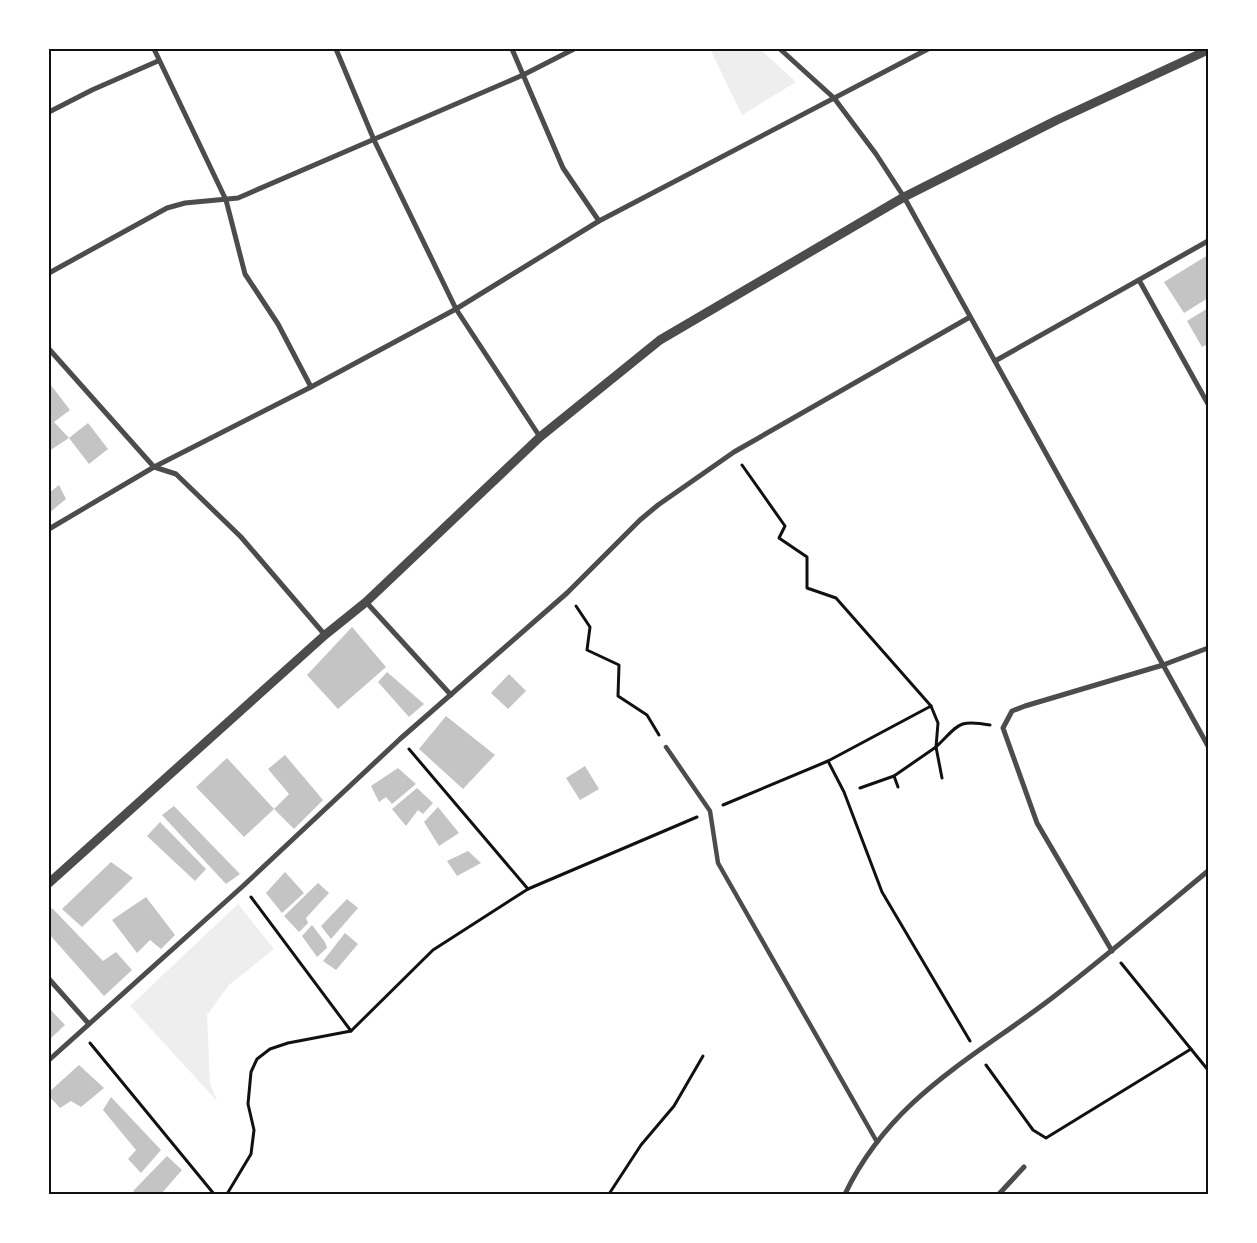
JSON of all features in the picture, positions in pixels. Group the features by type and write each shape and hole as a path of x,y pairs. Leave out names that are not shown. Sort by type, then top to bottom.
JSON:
{"street":[{"path":"154,49 158,61 226,200 245,274 278,324 310,387"},
{"path":"336,49 374,140 456,308 540,437"},
{"path":"512,49 563,168 598,221"},
{"path":"49,272 167,208 185,203 238,198 523,75 574,49"},
{"path":"780,49 834,98 876,154 904,197 1208,746"},
{"path":"49,529 154,467 310,387 456,308 598,221 928,49"},
{"path":"49,884 325,635 366,602 540,437 660,340 904,197 1057,120 1206,52"},
{"path":"49,112 158,61"},
{"path":"995,361 1208,241"},
{"path":"1139,280 1208,404"},
{"path":"49,1060 243,886 400,739 567,593 640,520 697,476 734,452 970,317"},
{"path":"49,349 154,467 176,474 241,537 325,635"},
{"path":"366,602 451,695"},
{"path":"1112,950 1037,823 1002,728 1012,711 1164,665 1208,648"},
{"path":"666,747 710,811 718,863 877,1142"},
{"path":"845,1194 877,1142 910,1104 945,1074 1050,999 1208,871"},
{"path":"49,980 89,1024"},
{"path":"999,1194 1024,1167"}],"path":[{"path":"734,452 785,526 779,538 807,557 807,588 836,598 931,706 938,723 936,747 942,778"},
{"path":"567,593 590,627 587,650 619,665 618,696 648,715 666,747"},
{"path":"227,1194 250,1154 254,1130 248,1104 250,1072 257,1059 270,1049 288,1043 351,1031 433,950 528,889 828,761 931,706"},
{"path":"860,788 894,776 936,747 958,726 969,722 1002,728"},
{"path":"400,739 528,889"},
{"path":"828,761 844,792 882,892 976,1052 1033,1130 1046,1138 1191,1049"},
{"path":"894,776 898,787"},
{"path":"243,886 351,1031"},
{"path":"1112,950 1208,1070"},
{"path":"89,1024 88,1041 214,1194"},
{"path":"609,1194 642,1145 674,1106 703,1056"}],"shaded area":[{"path":"710,49 760,49 796,82 742,115"},
{"path":"238,904 274,949 229,985 207,1015 210,1084 217,1101 130,1006"}],"building":[{"path":"1208,255 1208,298 1184,313 1164,282"},
{"path":"1208,308 1208,344 1202,347 1187,321"},
{"path":"50,384 70,410 54,422 69,438 49,451"},
{"path":"88,423 108,449 89,464 69,438"},
{"path":"59,485 66,499 49,513 49,493"},
{"path":"352,627 386,667 338,709 307,675"},
{"path":"387,672 424,704 409,717 378,682"},
{"path":"509,674 526,691 508,709 491,693"},
{"path":"446,716 495,755 463,789 419,749"},
{"path":"285,755 323,800 294,829 274,809 289,794 268,769"},
{"path":"227,758 274,809 244,837 196,787"},
{"path":"585,766 599,789 580,800 566,778"},
{"path":"398,768 416,784 392,804 386,797 379,802 371,786"},
{"path":"417,788 433,803 423,814 418,810 406,826 392,809"},
{"path":"174,806 240,874 226,884 162,815"},
{"path":"438,807 459,833 439,846 424,822"},
{"path":"160,822 206,869 195,881 147,836"},
{"path":"468,851 481,863 457,876 447,861"},
{"path":"111,862 133,878 82,927 62,909"},
{"path":"285,872 304,893 282,913 266,893"},
{"path":"318,883 329,893 306,918 308,923 299,932 284,916"},
{"path":"146,897 175,935 161,949 150,940 137,953 112,920"},
{"path":"347,899 358,908 331,939 321,926"},
{"path":"52,908 103,961 116,952 132,970 104,996 49,934 49,911"},
{"path":"312,925 325,942 327,948 317,957 302,936"},
{"path":"345,933 358,944 336,970 323,961"},
{"path":"49,1008 65,1025 49,1040"},
{"path":"79,1065 104,1088 81,1107 71,1101 60,1108 49,1096 49,1092"},
{"path":"111,1097 161,1150 141,1173 128,1159 136,1150 103,1110"},
{"path":"167,1156 182,1170 161,1194 137,1194 133,1191"}]}
